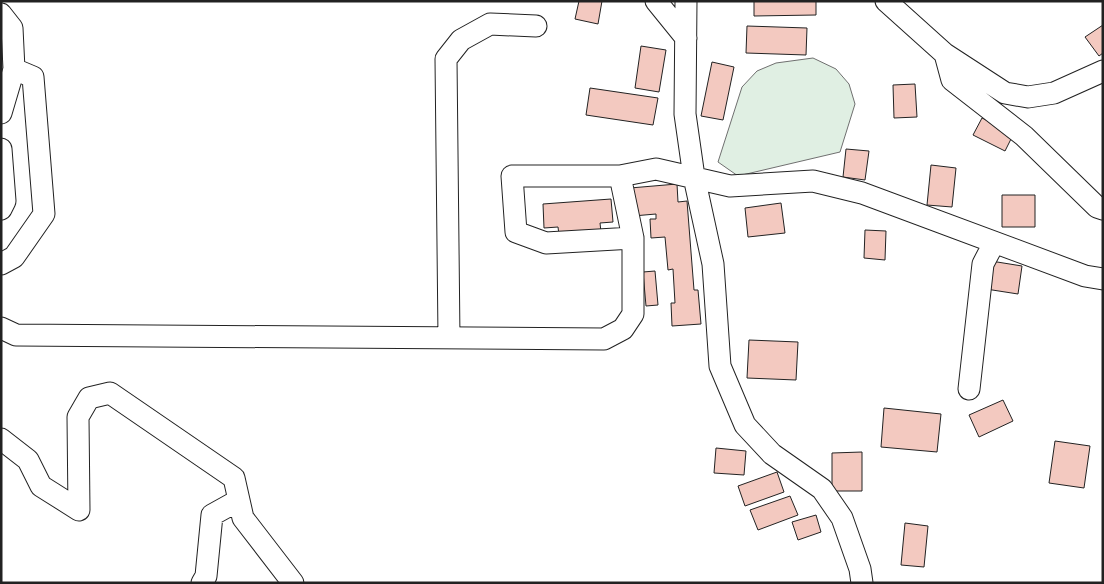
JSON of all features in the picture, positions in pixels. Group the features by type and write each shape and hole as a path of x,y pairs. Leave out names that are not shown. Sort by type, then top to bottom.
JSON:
{"street":[{"path":"656,1 686,38"},
{"path":"686,1 685,114 694,177 713,264 720,366 745,425 772,454 822,490 842,518 860,569 862,583"},
{"path":"886,1 945,54 1005,93 1028,97 1054,93 1103,71"},
{"path":"1,14 12,28 14,69 1,113"},
{"path":"449,338 446,59 461,40 490,24 536,26"},
{"path":"945,54 952,80 1024,136 1097,207 1103,209"},
{"path":"1,264 14,257 44,214 32,77 14,69"},
{"path":"1,149 5,201 1,209"},
{"path":"633,238 546,243 516,232 512,176 620,176 656,169 730,186 813,181 862,193 1086,276 1103,280"},
{"path":"1,328 16,335 604,339 623,329 633,314 633,238 620,176"},
{"path":"970,389 983,264 994,242"},
{"path":"1,439 28,460 41,486 79,510 78,417 89,398 110,393 234,478 243,518 293,583"},
{"path":"202,583 206,576 212,514 239,500"}],"green space":[{"path":"813,58 836,69 849,84 855,104 840,152 738,176 718,162 742,87 757,71 776,63"}],"building":[{"path":"579,1 602,1 598,24 575,19"},
{"path":"754,1 816,1 816,15 754,16"},
{"path":"1103,25 1103,53 1099,56 1085,37"},
{"path":"747,26 807,28 806,55 746,53"},
{"path":"641,46 666,50 659,92 635,88"},
{"path":"712,62 734,67 723,120 701,116"},
{"path":"915,84 917,117 894,118 893,85"},
{"path":"590,88 658,98 653,125 586,115"},
{"path":"982,118 1014,133 1005,151 973,135"},
{"path":"846,149 869,151 865,180 843,177"},
{"path":"931,165 956,168 952,207 927,205"},
{"path":"677,184 678,202 687,201 694,290 698,290 701,324 672,326 671,303 675,303 673,269 668,270 665,237 651,238 650,219 656,219 656,214 633,216 630,188"},
{"path":"1002,195 1035,195 1035,227 1002,227"},
{"path":"611,199 613,222 600,223 601,232 559,235 558,227 544,228 543,204"},
{"path":"781,203 785,233 748,237 745,208"},
{"path":"865,230 886,231 885,260 864,258"},
{"path":"991,261 1022,266 1018,294 986,289"},
{"path":"655,271 658,305 646,306 643,272"},
{"path":"749,340 798,342 796,380 747,378"},
{"path":"1003,400 1013,421 979,437 969,415"},
{"path":"884,408 941,414 937,452 881,447"},
{"path":"1055,441 1090,446 1084,488 1049,483"},
{"path":"716,448 746,451 744,475 714,473"},
{"path":"862,452 862,491 832,491 832,453"},
{"path":"777,472 784,492 745,506 738,486"},
{"path":"790,496 798,515 758,530 750,510"},
{"path":"816,515 821,532 798,540 792,522"},
{"path":"905,523 928,526 924,567 901,565"}]}
